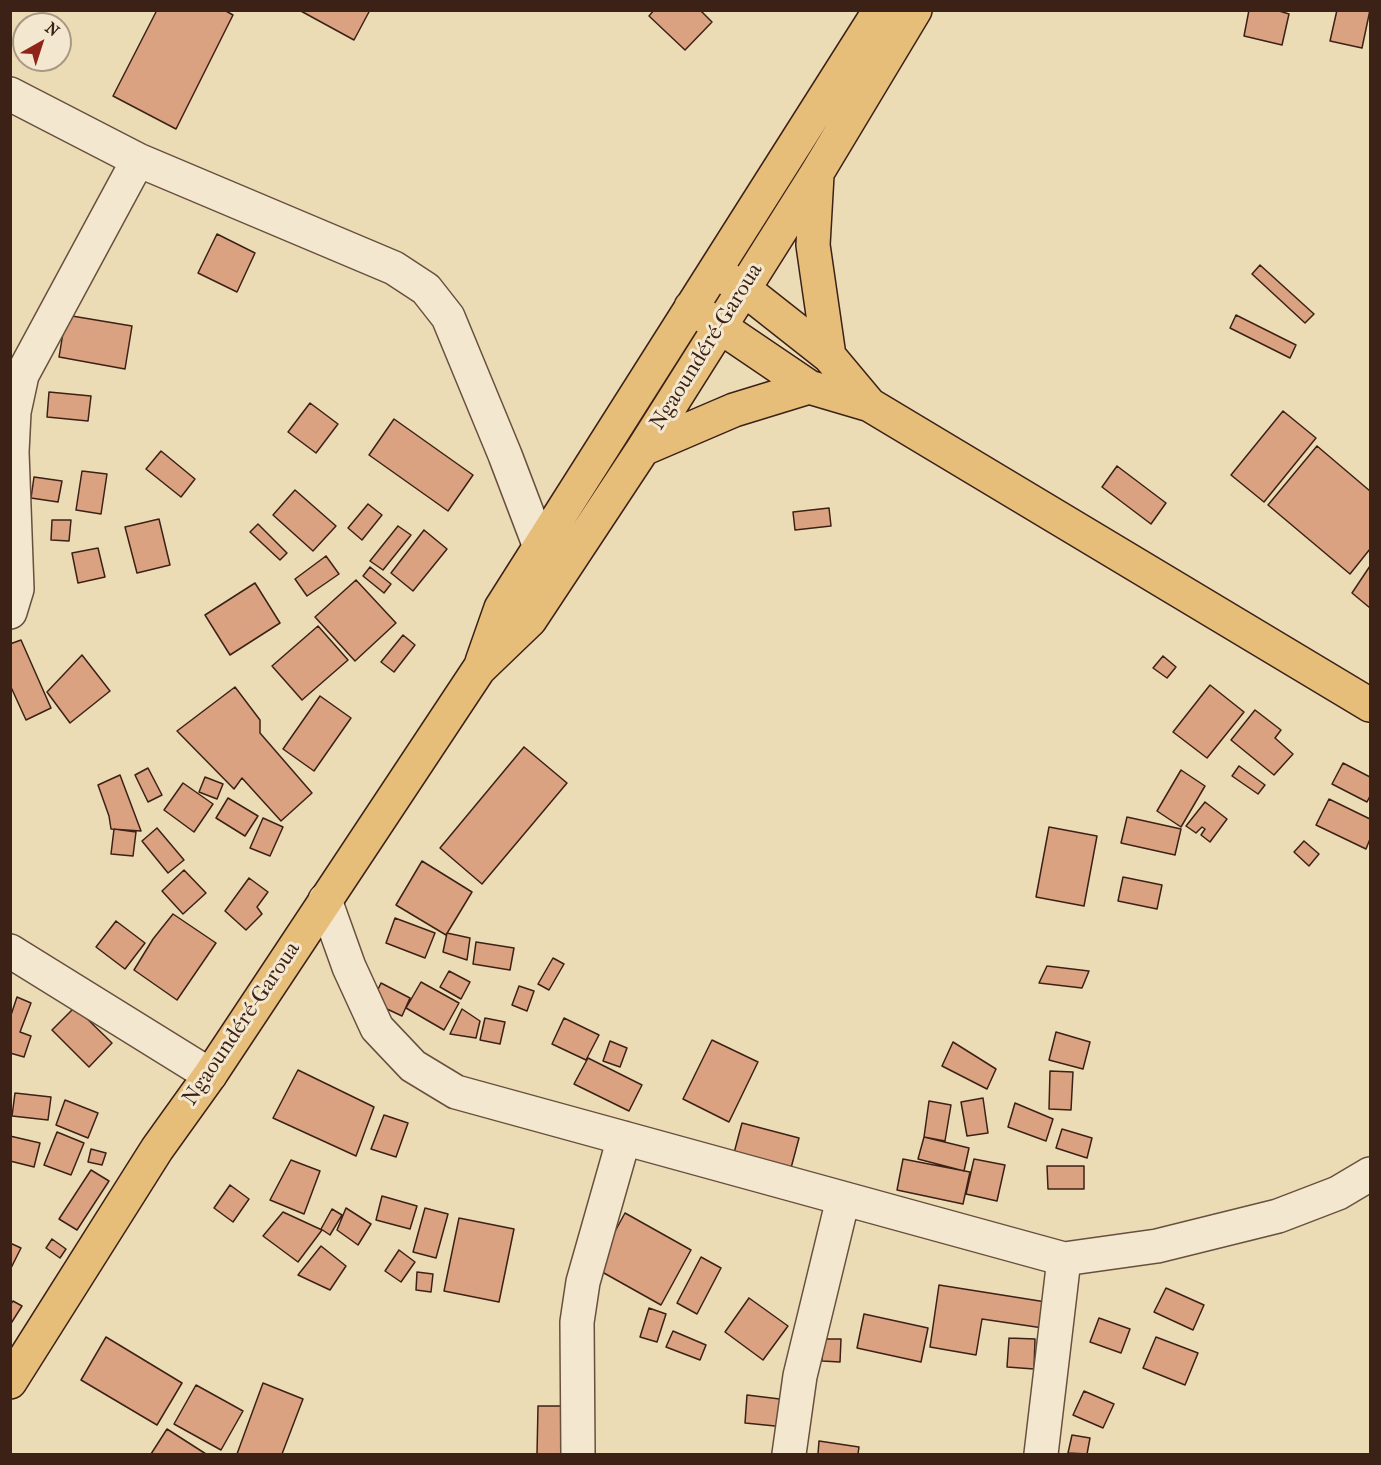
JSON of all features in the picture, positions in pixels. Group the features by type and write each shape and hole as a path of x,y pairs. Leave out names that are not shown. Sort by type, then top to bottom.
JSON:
{"highway":[{"name":"Ngaoundéré-Garoua","path":"479,669 501,608 880,10"},
{"name":"Ngaoundéré-Garoua","path":"10,1382 157,1149 210,1075 479,669 530,620 643,449 817,173 915,10"},
{"path":"817,173 813,245 828,356"},
{"path":"715,272 744,289 828,356 870,405"},
{"path":"691,307 808,387 870,405 1371,705"},
{"path":"643,449 734,410 808,387"}],"street":[{"path":"10,94 138,160 394,268 426,289 448,317 540,547"},
{"path":"10,612 17,589 12,452 14,412 22,375 138,160"},
{"path":"325,900 350,967 377,1028 413,1066 456,1092 1064,1259 1157,1246 1278,1216 1338,1193 1371,1174"},
{"path":"10,951 210,1075"},
{"path":"578,1455 577,1322 583,1282 624,1138"},
{"path":"789,1455 800,1376 843,1199"},
{"path":"1041,1455 1064,1259"}],"building":[{"path":"157,10 224,10 233,15 176,129 113,96"},
{"path":"299,10 370,10 354,40"},
{"path":"654,10 700,10 712,22 685,50 649,16"},
{"path":"1249,10 1276,10 1289,14 1282,45 1244,36"},
{"path":"1337,10 1370,10 1362,48 1330,41"},
{"path":"217,234 255,253 237,292 198,273"},
{"path":"1260,265 1314,314 1305,323 1252,274"},
{"path":"66,315 132,326 125,369 59,357"},
{"path":"1236,315 1296,345 1290,358 1230,328"},
{"path":"49,392 91,396 88,421 47,417"},
{"path":"310,403 338,424 316,453 288,432"},
{"path":"1283,411 1316,438 1264,502 1231,475"},
{"path":"394,419 473,475 448,511 369,455"},
{"path":"1317,446 1370,491 1370,549 1350,574 1268,505"},
{"path":"161,451 195,479 181,497 146,469"},
{"path":"1117,466 1166,503 1151,524 1102,487"},
{"path":"82,471 107,474 101,514 76,510"},
{"path":"34,477 62,481 58,502 31,498"},
{"path":"295,490 336,526 313,551 273,515"},
{"path":"368,504 382,515 362,540 348,528"},
{"path":"829,508 831,526 795,530 793,512"},
{"path":"159,519 170,565 137,573 125,527"},
{"path":"52,520 71,520 69,541 51,540"},
{"path":"258,524 287,553 280,560 250,532"},
{"path":"398,526 411,535 383,570 370,561"},
{"path":"424,530 447,549 413,591 391,573"},
{"path":"98,548 105,577 78,583 72,553"},
{"path":"326,556 339,574 307,596 295,579"},
{"path":"1370,566 1370,608 1352,593"},
{"path":"370,567 391,584 384,593 363,576"},
{"path":"356,580 396,623 355,661 315,617"},
{"path":"255,583 280,623 230,655 205,615"},
{"path":"318,626 348,660 302,700 272,666"},
{"path":"403,635 415,645 394,672 381,662"},
{"path":"21,640 51,708 26,720 10,685 10,644"},
{"path":"82,655 110,691 70,723 47,692"},
{"path":"1163,656 1176,667 1167,678 1153,668"},
{"path":"1210,685 1244,712 1207,758 1173,732"},
{"path":"235,687 260,720 260,733 312,793 281,821 242,778 234,789 177,731"},
{"path":"320,696 351,718 314,771 283,749"},
{"path":"1255,710 1281,730 1275,738 1293,754 1274,775 1231,740"},
{"path":"524,747 567,783 482,884 440,848"},
{"path":"1343,763 1370,777 1370,796 1367,802 1332,784"},
{"path":"1239,766 1265,785 1258,794 1232,776"},
{"path":"148,768 162,795 148,802 135,775"},
{"path":"1181,770 1205,786 1181,827 1157,811"},
{"path":"120,775 141,831 111,829 98,785"},
{"path":"205,777 223,784 217,799 199,792"},
{"path":"183,783 213,804 194,832 164,810"},
{"path":"228,798 258,816 245,836 216,818"},
{"path":"1329,799 1370,819 1370,839 1366,849 1316,825"},
{"path":"1205,802 1227,819 1210,842 1201,835 1205,829 1202,827 1196,833 1186,826"},
{"path":"1127,817 1181,829 1175,855 1121,843"},
{"path":"263,818 283,827 270,856 250,848"},
{"path":"1049,827 1097,836 1084,906 1036,897"},
{"path":"157,828 184,860 168,873 142,841"},
{"path":"114,829 136,832 133,856 111,854"},
{"path":"1304,841 1319,854 1309,866 1294,852"},
{"path":"422,861 472,892 446,935 396,905"},
{"path":"184,870 206,893 183,914 162,891"},
{"path":"1123,877 1162,885 1157,909 1118,901"},
{"path":"249,878 268,892 257,907 262,914 246,930 225,911"},
{"path":"173,914 216,943 177,1000 134,970 153,939"},
{"path":"395,918 435,933 425,958 386,943"},
{"path":"116,921 145,943 125,969 96,947"},
{"path":"447,933 470,938 467,960 443,952"},
{"path":"476,942 514,948 510,970 473,964"},
{"path":"553,958 564,964 549,990 538,984"},
{"path":"1047,966 1089,971 1082,988 1039,983"},
{"path":"449,971 470,982 461,999 440,987"},
{"path":"421,982 459,1003 444,1030 406,1008"},
{"path":"381,983 410,998 402,1016 372,1002"},
{"path":"519,986 534,991 527,1011 512,1005"},
{"path":"17,997 31,1003 20,1032 31,1036 24,1057 10,1053 10,1018"},
{"path":"75,1007 112,1043 89,1067 52,1030"},
{"path":"462,1009 480,1021 476,1038 450,1034"},
{"path":"485,1018 505,1022 500,1044 480,1040"},
{"path":"564,1018 599,1035 586,1060 552,1044"},
{"path":"1056,1032 1090,1042 1083,1069 1049,1060"},
{"path":"712,1040 758,1062 729,1122 683,1099"},
{"path":"610,1041 627,1048 620,1067 603,1061"},
{"path":"953,1042 996,1069 987,1089 942,1066"},
{"path":"588,1058 642,1085 629,1111 574,1084"},
{"path":"298,1070 374,1107 356,1156 273,1118"},
{"path":"1050,1071 1073,1072 1071,1110 1049,1109"},
{"path":"15,1093 51,1097 48,1120 12,1116"},
{"path":"983,1098 988,1133 967,1136 961,1102"},
{"path":"65,1100 98,1113 88,1138 56,1125"},
{"path":"929,1101 951,1105 945,1141 924,1137"},
{"path":"1015,1103 1053,1119 1046,1141 1008,1127"},
{"path":"384,1115 408,1123 396,1157 371,1149"},
{"path":"742,1123 799,1138 791,1168 734,1153"},
{"path":"1062,1129 1092,1138 1087,1158 1056,1148"},
{"path":"57,1132 84,1143 71,1175 44,1165"},
{"path":"10,1136 40,1143 34,1167 10,1161"},
{"path":"924,1137 969,1148 964,1171 918,1159"},
{"path":"91,1149 106,1153 102,1165 88,1162"},
{"path":"903,1159 970,1172 963,1204 897,1190"},
{"path":"974,1159 1005,1165 997,1201 966,1194"},
{"path":"291,1160 320,1171 304,1214 270,1200"},
{"path":"1047,1166 1084,1166 1084,1189 1048,1189"},
{"path":"91,1170 109,1181 77,1230 59,1219"},
{"path":"230,1185 249,1199 233,1222 214,1208"},
{"path":"382,1196 417,1206 410,1229 376,1220"},
{"path":"346,1208 371,1224 358,1245 337,1230"},
{"path":"425,1208 448,1214 436,1258 413,1252"},
{"path":"332,1209 342,1215 330,1235 321,1229"},
{"path":"283,1212 322,1230 298,1262 263,1236"},
{"path":"625,1213 691,1250 661,1305 595,1268"},
{"path":"459,1218 514,1229 499,1302 444,1291"},
{"path":"52,1239 66,1249 60,1258 46,1248"},
{"path":"10,1243 21,1248 10,1270"},
{"path":"321,1246 346,1266 330,1290 298,1275"},
{"path":"399,1250 415,1262 401,1282 385,1271"},
{"path":"701,1257 721,1268 697,1314 677,1303"},
{"path":"417,1272 433,1274 431,1292 416,1290"},
{"path":"939,1285 1046,1302 1043,1328 982,1319 976,1355 930,1347"},
{"path":"1166,1288 1204,1305 1193,1330 1154,1312"},
{"path":"749,1298 788,1326 763,1360 725,1332"},
{"path":"13,1301 22,1306 10,1325 10,1305"},
{"path":"649,1308 666,1314 657,1342 640,1337"},
{"path":"864,1314 928,1328 921,1362 857,1348"},
{"path":"1099,1318 1130,1329 1121,1353 1090,1342"},
{"path":"673,1331 706,1345 700,1360 666,1347"},
{"path":"106,1337 182,1383 157,1425 81,1380"},
{"path":"1156,1337 1198,1353 1185,1385 1143,1368"},
{"path":"1009,1338 1035,1339 1034,1369 1007,1367"},
{"path":"822,1339 841,1339 840,1362 822,1361"},
{"path":"263,1383 303,1399 282,1454 237,1454"},
{"path":"196,1385 243,1411 221,1450 174,1424"},
{"path":"1084,1391 1114,1404 1103,1428 1073,1415"},
{"path":"747,1395 788,1400 785,1427 745,1423"},
{"path":"538,1406 563,1406 562,1454 537,1454"},
{"path":"167,1429 206,1454 151,1454"},
{"path":"1072,1435 1090,1438 1087,1454 1068,1453"},
{"path":"819,1441 859,1447 858,1454 818,1454"}]}
